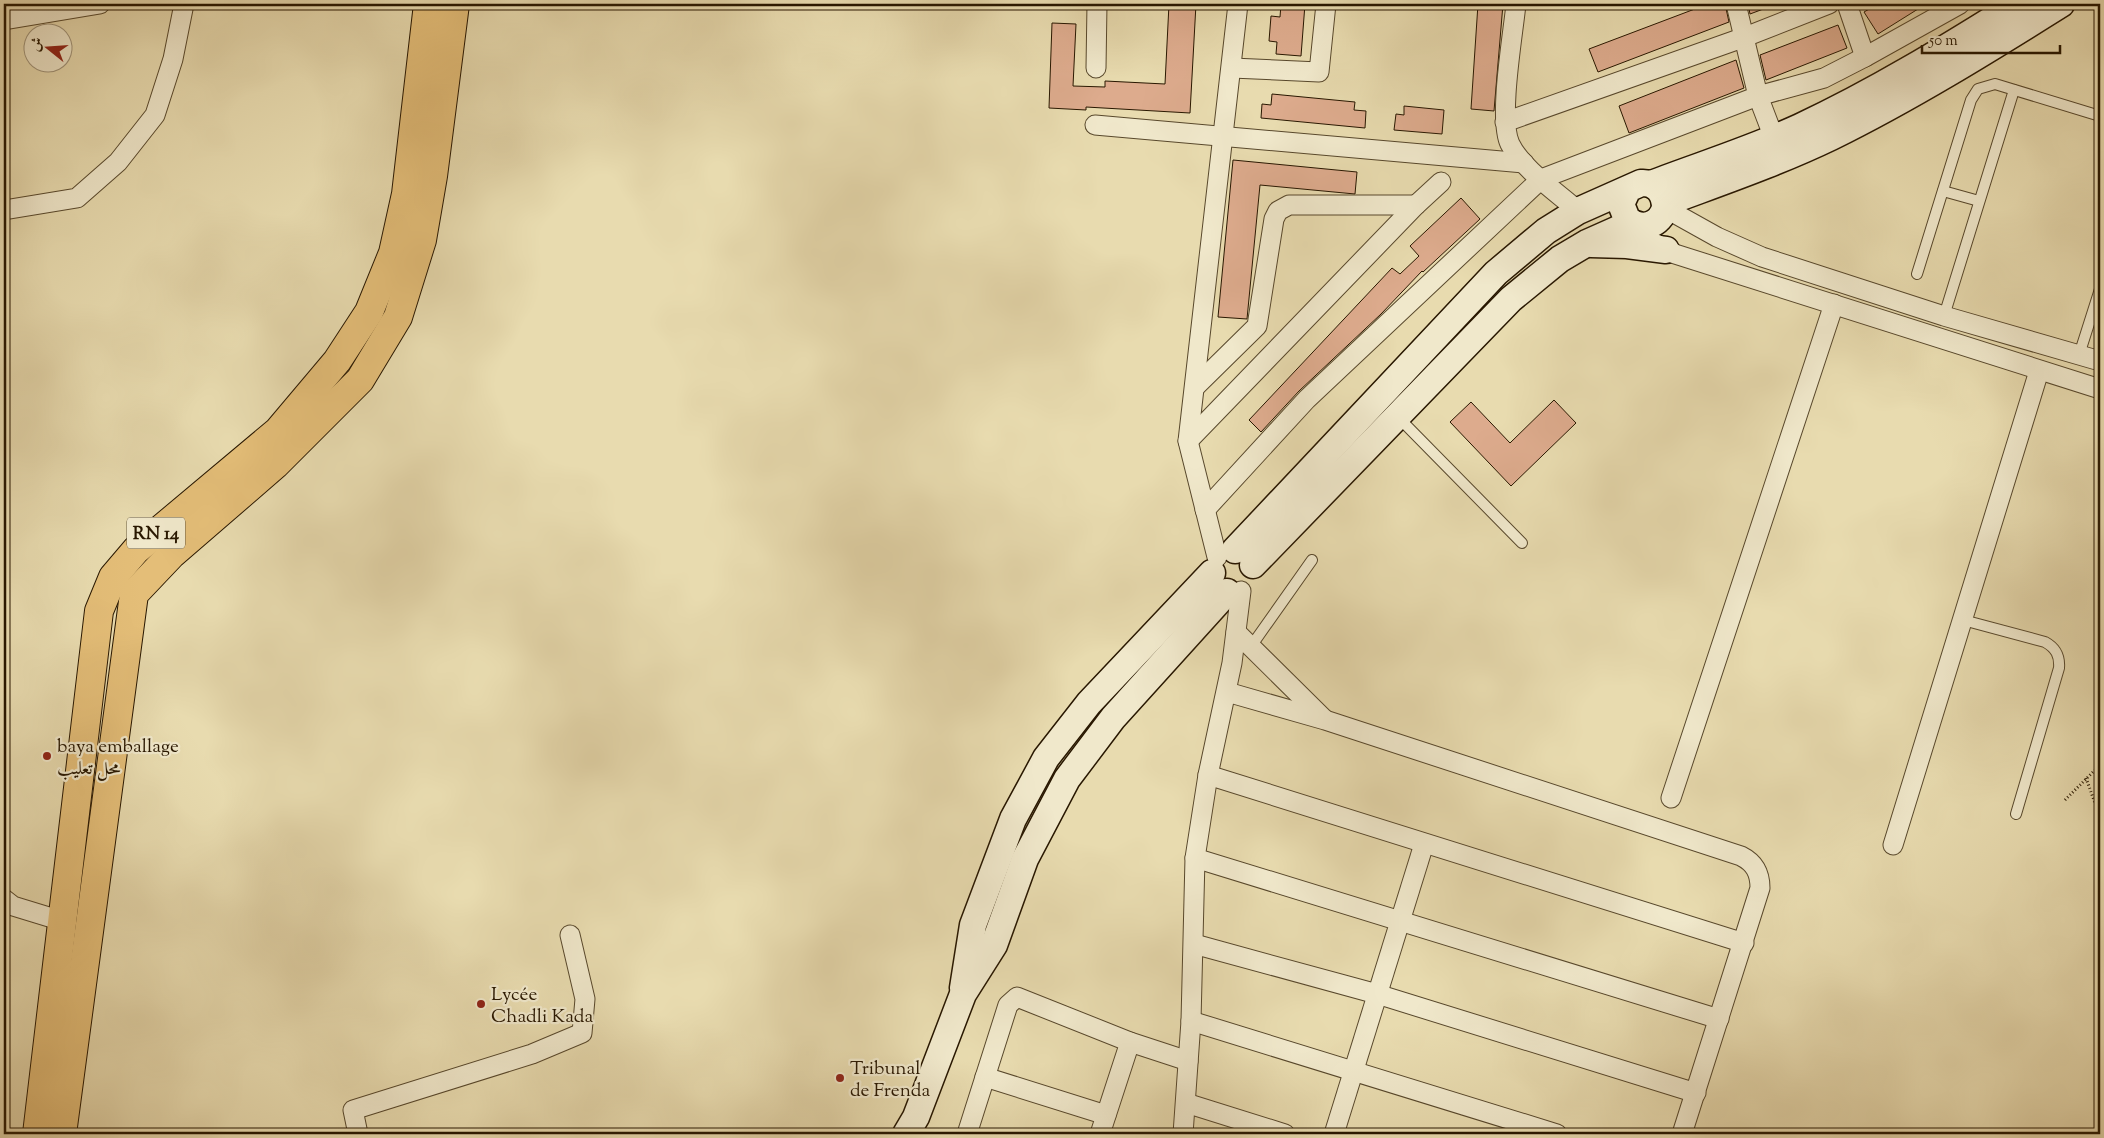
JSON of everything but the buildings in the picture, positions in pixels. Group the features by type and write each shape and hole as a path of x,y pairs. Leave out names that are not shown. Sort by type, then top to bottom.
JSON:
{"main road":[{"name":"RN 14","path":"37,1134 99,611 113,576 136,550 278,431 337,361 369,312 392,253 406,194 428,4"},
{"path":"62,1134 134,594 171,555 275,465 360,380 398,317 422,240 433,176 455,4"},
{"path":"1231,572 1496,274 1546,231 1578,211 1652,196 1774,138 1880,85 2017,4"},
{"path":"1652,196 1663,214 1654,223 1642,226 1633,224 1624,215 1621,204 1784,158 1831,137 1893,104 2061,4"},
{"path":"906,1134 916,1116 963,994 973,925 1013,819 1046,758 1089,703 1397,415 1511,299 1560,259 1587,244 1633,224"},
{"path":"1587,244 1627,245 1666,250"}],"street":[{"path":"4,20 100,4"},
{"path":"4,210 78,198 118,162 155,114 172,59 184,4"},
{"path":"1096,68 1097,4"},
{"path":"1184,1134 1191,1021 1195,858 1208,775 1227,692 1236,632 1231,572 1205,510 1188,441 1221,136 1232,68 1238,4"},
{"path":"1232,68 1318,72 1326,4"},
{"path":"1516,4 1505,122 1510,144 1524,163 1578,211"},
{"path":"1736,4 1758,96 1774,138"},
{"path":"1505,122 1745,37 1829,4"},
{"path":"1847,4 1865,57"},
{"path":"1205,510 1307,399 1541,178 1758,96 1824,78 1960,4"},
{"path":"1095,125 1524,163"},
{"path":"1188,441 1416,205 1441,182"},
{"path":"1652,196 1717,237 1746,251 1944,316 2100,361"},
{"path":"1195,387 1258,326 1274,219 1278,211 1288,205 1416,205"},
{"path":"1633,224 1649,239 1666,250 2100,389"},
{"path":"1671,798 1834,304"},
{"path":"1892,845 2039,371"},
{"path":"1236,632 1252,645 1325,720"},
{"path":"1227,692 1325,720 1747,860 1758,871 1760,888 1682,1134"},
{"path":"1208,775 1424,844 1744,942"},
{"path":"1334,1134 1424,844"},
{"path":"1195,858 1719,1019"},
{"path":"4,900 13,906 62,921"},
{"path":"358,1134 353,1110 532,1054 582,1033 585,999 570,935"},
{"path":"1194,944 1377,994 1696,1093"},
{"path":"967,1134 1008,1005 1018,997 1130,1042 1188,1062"},
{"path":"1191,1021 1557,1134"},
{"path":"1100,1134 1130,1042"},
{"path":"984,1078 1106,1115"},
{"path":"1186,1103 1285,1134"}],"lane":[{"path":"1917,274 1974,94 1978,89 1989,84 2100,116"},
{"path":"1944,316 2014,90"},
{"path":"1943,191 1979,201"},
{"path":"2079,355 2100,289"},
{"path":"1397,415 1522,543"},
{"path":"1252,645 1312,560"},
{"path":"1963,620 2046,642 2056,650 2059,656 2059,668 2016,814"}],"path":[{"path":"2065,800 2100,765"},
{"path":"2086,778 2100,817"}],"place":[{"name":"baya emballage محل تعليب","path":"47,756"},
{"name":"Lycée Chadli Kada","path":"481,1004"},
{"name":"Tribunal de Frenda","path":"840,1078"}]}
